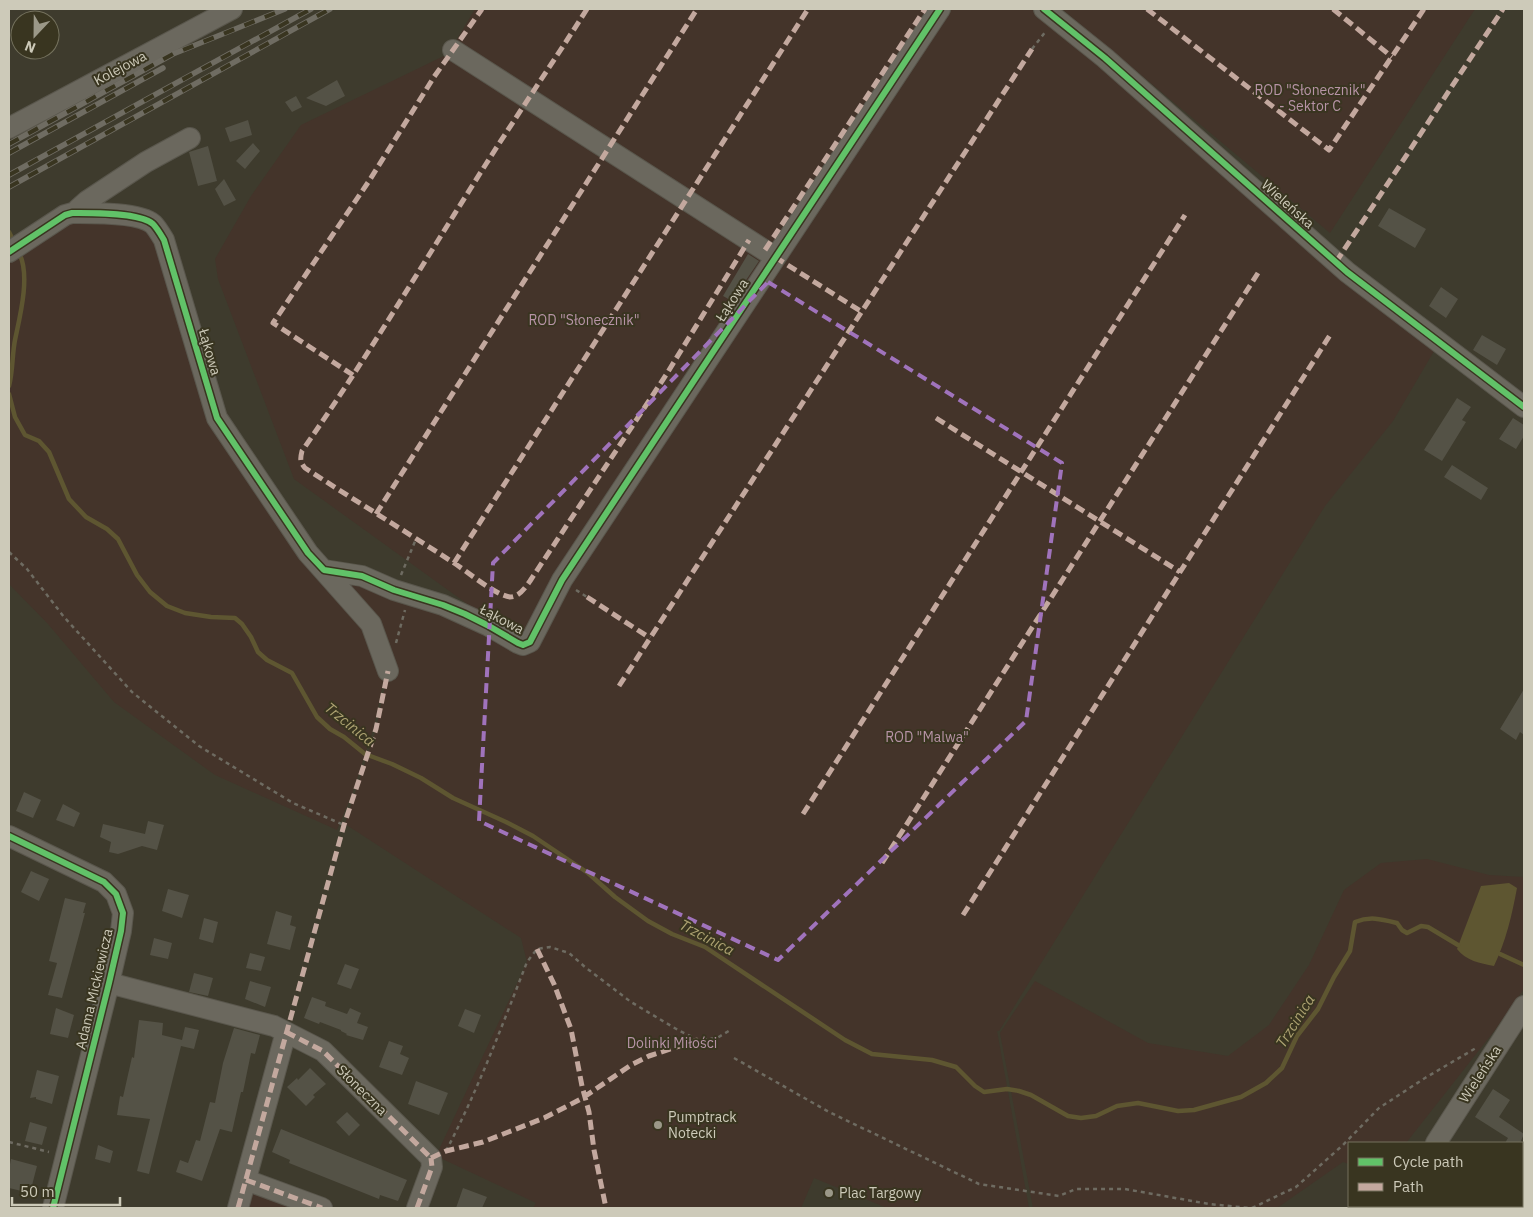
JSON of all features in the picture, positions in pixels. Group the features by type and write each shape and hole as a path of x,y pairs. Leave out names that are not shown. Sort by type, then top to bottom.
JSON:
{"street":[{"name":"Kolejowa","path":"9,128 232,9"},
{"name":"Łąkowa","path":"9,252 65,215 76,213 130,216 152,224 164,240 217,418 308,552 324,570 362,576 402,592 443,605 489,626 523,645 530,642 562,580 940,9"},
{"name":"Wieleńska","path":"1050,14 1105,58 1347,272 1524,407"},
{"path":"453,50 775,257"},
{"path":"76,213 87,201 146,162 190,138"},
{"path":"324,570 371,624 388,671"},
{"name":"Adama Mickiewicza","path":"9,836 104,882 116,894 123,913 121,931 109,983 53,1208"},
{"name":"Słoneczna","path":"109,983 274,1026 323,1051 438,1154"},
{"name":"Wieleńska","path":"1437,1142 1524,1006"},
{"path":"238,1208 286,1032"},
{"path":"417,1208 438,1154"},
{"path":"246,1180 322,1208"}],"path":[{"path":"1032,50 1050,14"},
{"path":"396,643 402,592 416,539"},
{"path":"9,552 27,569 64,617 132,692 198,746 293,803 344,826"},
{"path":"438,1154 460,1124 527,962 537,949 550,947 570,953 585,967 631,1002 698,1040 717,1038 732,1029"},
{"path":"734,1058 829,1112 979,1184 1059,1196 1076,1189 1125,1189 1208,1204 1250,1208 1296,1187 1343,1145 1379,1108 1478,1047"},
{"path":"9,1142 53,1153"}],"highlighted area":[{"path":"768,282 1062,463 1026,721 778,960 479,821 493,563"}],"green space":[{"path":"475,9 1034,9 1437,346 1393,421 1325,506 999,1031 997,1031 1029,1208 887,1208 814,1178 801,1208 533,1208 536,1203 436,1156 527,962 521,938 345,824 376,729 388,671 371,624 324,570 523,644 294,479 218,279 215,259 251,196 301,125 448,54"},
{"name":"ROD \"Słonecznik\" - Sektor C","path":"1062,9 1475,9 1330,233"},
{"path":"67,222 106,222 147,229 164,248 196,370 367,630 385,673 374,727 352,794 337,830 215,775 114,702 48,624 9,584 9,259"},
{"path":"1427,859 1489,875 1524,877 1524,989 1495,1030 1407,1142 1348,1142 1348,1164 1343,1162 1277,1208 1033,1208 1000,1033 1035,981 1148,1043 1228,1056 1269,1025 1309,965 1344,890 1381,863"},
{"path":"251,1188 303,1208 246,1208"}],"shaded area":[{"path":"1509,883 1517,888 1508,928 1494,966 1469,959 1457,949 1481,886"}],"building":[{"path":"337,80 345,96 326,106 306,98"},
{"path":"296,96 302,107 292,112 285,102"},
{"path":"248,120 252,135 230,142 225,128"},
{"path":"253,143 260,151 245,169 236,161"},
{"path":"208,146 217,181 198,186 189,152"},
{"path":"224,179 236,200 224,206 215,189"},
{"path":"1389,208 1426,229 1415,248 1378,226"},
{"path":"748,254 759,261 732,301 723,296"},
{"path":"1441,287 1458,299 1446,318 1429,306"},
{"path":"1482,335 1506,349 1497,365 1473,350"},
{"path":"1457,398 1471,407 1462,420 1466,422 1442,461 1424,450"},
{"path":"1513,418 1524,425 1524,436 1516,449 1499,439"},
{"path":"1452,465 1488,488 1481,500 1444,477"},
{"path":"1524,689 1524,735 1520,732 1516,740 1500,729"},
{"path":"24,792 41,800 33,818 16,811"},
{"path":"63,804 80,813 74,827 56,820"},
{"path":"148,821 164,825 157,850 142,846 118,854 109,852 111,842 100,837 103,824 145,834"},
{"path":"31,871 49,879 39,901 21,892"},
{"path":"168,889 189,895 182,918 162,911"},
{"path":"65,898 86,903 62,998 48,995 57,963 49,961"},
{"path":"276,911 292,916 290,925 296,927 290,950 267,944"},
{"path":"204,918 218,922 213,943 199,939"},
{"path":"154,938 172,943 168,959 150,955"},
{"path":"250,953 265,957 261,971 246,968"},
{"path":"345,964 359,969 351,989 337,984"},
{"path":"194,973 213,978 208,996 189,992"},
{"path":"250,981 271,987 265,1007 245,999"},
{"path":"312,997 326,1002 325,1006 347,1014 350,1008 361,1013 357,1023 368,1027 363,1040 346,1035 341,1030 320,1022 319,1024 304,1018"},
{"path":"56,1008 74,1015 68,1038 50,1034"},
{"path":"465,1009 481,1015 474,1033 458,1026"},
{"path":"139,1020 163,1023 162,1035 182,1040 185,1027 199,1030 194,1049 181,1046 149,1174 137,1171 150,1119 117,1115 120,1096 123,1097 132,1057 134,1058"},
{"path":"234,1028 260,1035 255,1054 251,1053 232,1132 220,1129 202,1181 176,1172 180,1160 188,1163 196,1140 200,1141 210,1102 215,1103 223,1063"},
{"path":"389,1041 403,1046 400,1054 409,1058 402,1075 379,1067"},
{"path":"310,1068 326,1084 313,1095 315,1097 306,1106 287,1087 297,1078 298,1080"},
{"path":"37,1070 59,1076 52,1104 36,1099 36,1097 30,1098"},
{"path":"416,1081 448,1093 439,1115 408,1104"},
{"path":"1493,1089 1510,1100 1499,1117 1524,1134 1520,1142 1506,1142 1508,1138 1475,1117"},
{"path":"347,1112 360,1125 349,1136 336,1122"},
{"path":"30,1122 47,1127 42,1145 25,1141"},
{"path":"281,1129 407,1180 398,1201 380,1195 379,1199 289,1163 290,1160 272,1152"},
{"path":"98,1145 113,1151 110,1163 95,1159"},
{"path":"11,1159 37,1166 30,1193 9,1188"},
{"path":"463,1188 487,1197 482,1208 456,1208"}],"waterway":[{"name":"Trzcinica","path":"9,232 12,238"},
{"name":"Trzcinica","path":"9,386 24,285 23,264 20,255"},
{"name":"Trzcinica","path":"9,394 15,417 25,435 39,441 49,452 69,499 86,517 107,529 118,539 137,575 150,592 167,606 185,613 235,618 251,637 258,652 267,660 292,673 317,717 330,729 344,737 365,754 421,778 453,798 533,836 588,873 615,897 648,921 672,934 705,947 845,1040 872,1054 932,1060 956,1067 975,1086 984,1092 1007,1089 1019,1091 1031,1095 1068,1116 1081,1118 1096,1116 1117,1106 1138,1103 1178,1111 1194,1110 1241,1097 1266,1083 1282,1068 1297,1036 1318,1009 1350,951 1355,922 1371,919 1386,920 1397,923 1407,933 1421,926 1428,927 1458,945"},
{"name":"Trzcinica","path":"1500,954 1524,965"}],"railway":[{"path":"9,144 173,54 285,9"},
{"path":"9,175 311,9"},
{"path":"9,187 330,9"},
{"path":"9,153 163,68"}],"marked path":[{"path":"353,375 273,323 369,181 434,77 482,9"},
{"path":"587,9 486,164 373,345 302,451 301,460 303,466 454,563 489,588 513,597 522,592 530,581 666,375 749,240"},
{"path":"376,514 697,9"},
{"path":"454,563 808,9"},
{"path":"765,250 925,9"},
{"path":"1147,9 1329,150 1424,9"},
{"path":"1333,9 1392,57"},
{"path":"1336,262 1503,9"},
{"path":"619,686 1032,49"},
{"path":"803,814 1185,215"},
{"path":"775,257 862,312"},
{"path":"882,863 1258,273"},
{"path":"963,915 1332,332"},
{"path":"936,418 1180,572"},
{"path":"587,597 650,638"},
{"path":"238,1208 344,825 376,729 388,671"},
{"path":"537,949 554,984 571,1029 589,1112 594,1150 606,1208"},
{"path":"286,1032 323,1051 431,1158"},
{"path":"431,1158 446,1151 483,1142 544,1118 581,1099 631,1065 649,1056 698,1040"},
{"path":"417,1208 432,1167 431,1158"},
{"path":"246,1180 322,1208"}],"cycle path":[{"path":"9,252 65,215 72,213 126,215 137,217 153,224 164,240 217,418 308,553 324,570 362,576 394,590 443,605 465,614 523,645 530,642 562,580 940,9"},
{"path":"1044,9 1105,58 1347,272 1524,407"},
{"path":"9,836 104,882 116,894 123,913 121,931 109,983 53,1208"}],"place":[{"name":"Pumptrack Notecki","path":"658,1125"},
{"name":"Plac Targowy","path":"829,1193"}],"park label":[{"name":"ROD \"Słonecznik\"","path":"584,320"},
{"name":"ROD \"Malwa\"","path":"927,737"},
{"name":"Dolinki Miłości","path":"672,1043"}]}
